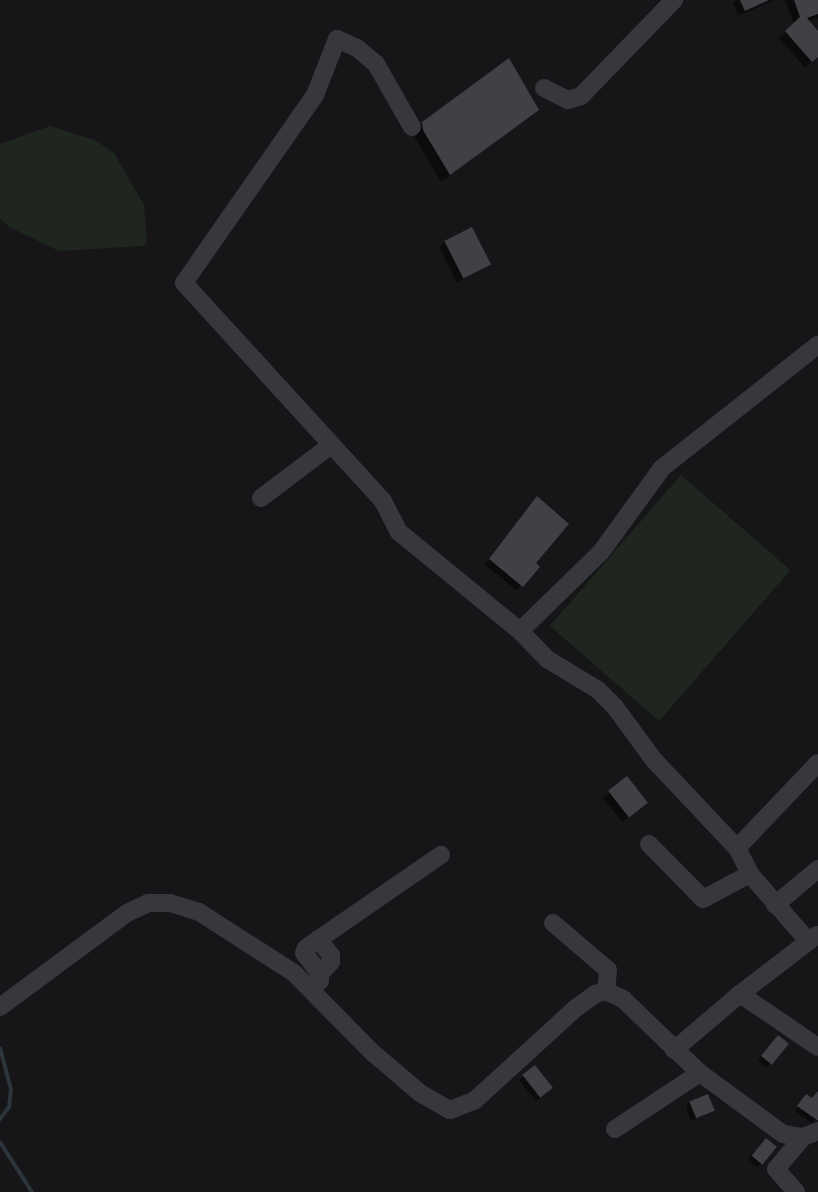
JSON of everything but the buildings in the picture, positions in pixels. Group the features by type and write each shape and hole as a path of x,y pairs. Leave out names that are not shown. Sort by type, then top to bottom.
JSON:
{"street":[{"path":"544,88 568,100 581,96 674,0"},
{"path":"412,127 376,64 357,48 337,39 315,94 184,283 383,501 399,532 520,631 547,659 598,690 615,707 653,759 737,848 750,874 775,905 813,938 740,994 674,1050"},
{"path":"520,631 600,552 662,468 818,345"},
{"path":"261,498 330,445"},
{"path":"737,848 816,769"},
{"path":"649,844 703,899 750,874"},
{"path":"316,981 331,962 331,955 318,939 441,855"},
{"path":"775,905 818,869"},
{"path":"1,1006 127,913 156,901 199,912 316,981 372,1052 420,1094 450,1110 474,1101 576,1008 595,994 606,991 623,999 700,1073 783,1134 810,1134"},
{"path":"553,923 609,970 606,991"},
{"path":"740,994 818,1047"},
{"path":"615,1129 700,1073"},
{"path":"796,1192 776,1169 810,1134"}],"shaded area":[{"path":"50,126 95,140 114,153 144,205 147,242 142,246 59,251 9,227 0,218 0,144"},
{"path":"681,475 790,570 659,721 550,626"}],"waterway":[{"path":"0,1048 11,1089 9,1107 0,1119"},
{"path":"0,1142 32,1192"}]}
